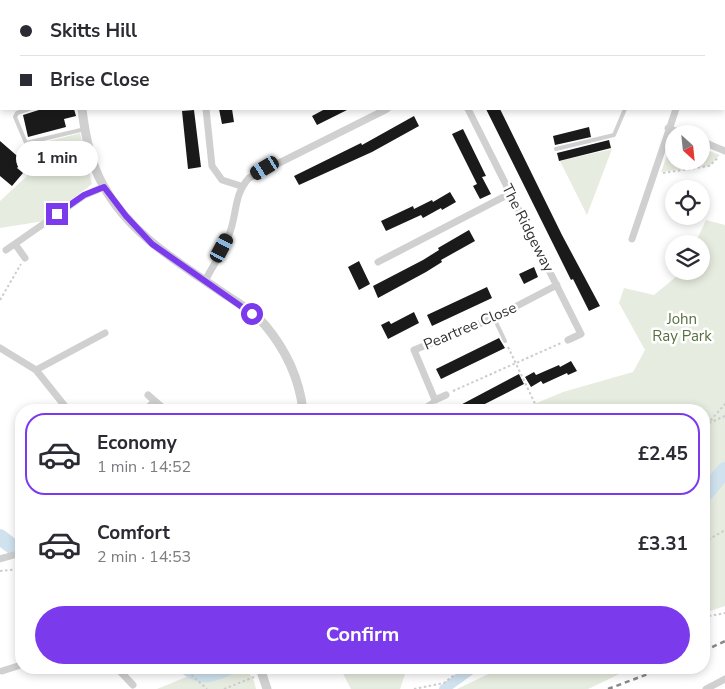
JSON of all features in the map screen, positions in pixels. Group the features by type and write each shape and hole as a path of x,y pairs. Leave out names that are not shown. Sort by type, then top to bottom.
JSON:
{"street":[{"path":"82,110 84,129 94,168 104,187 126,216 152,244 264,324 284,350 300,387 302,404"},
{"path":"206,110 212,166 222,180 241,186"},
{"path":"205,281 230,232 241,186 249,178 265,168 385,110"},
{"name":"The Ridgeway","path":"469,110 581,334 568,340"},
{"path":"669,125 676,110"},
{"path":"632,239 665,137"},
{"path":"710,145 725,152"},
{"path":"6,250 84,195 104,187"},
{"path":"378,262 511,193"},
{"path":"15,244 25,258"},
{"name":"Peartree Close","path":"436,400 414,350 494,318 557,285"},
{"path":"36,370 104,333"},
{"path":"0,348 36,370 63,404"},
{"path":"148,395 158,404"},
{"path":"436,400 446,395"},
{"path":"152,404 155,401"},
{"path":"0,559 15,556"},
{"path":"1,673 15,667"},
{"path":"123,674 133,685"},
{"path":"262,674 267,689"},
{"path":"706,689 725,679"}],"lane":[{"path":"26,110 17,113 15,117 26,143 84,129"},
{"path":"556,149 614,135 625,110"},
{"path":"494,318 505,341"},
{"path":"430,404 436,400"}],"path":[{"path":"652,174 709,166 725,152"},
{"path":"0,300 25,258"},
{"path":"446,395 568,340"},
{"path":"505,341 535,404"},
{"path":"710,421 725,404"},
{"path":"710,423 725,416"},
{"path":"710,539 725,530"},
{"path":"0,571 15,570"},
{"path":"710,616 725,613"},
{"path":"191,674 207,689"},
{"path":"224,689 253,674"},
{"path":"414,689 444,683 455,674"}],"green space":[{"path":"80,133 92,184 44,221 0,228 0,201 27,176 23,148"},
{"path":"612,149 587,215 560,161"},
{"path":"710,151 720,155 710,165"},
{"path":"665,161 665,170 677,170 661,172"},
{"name":"John Ray Park","path":"710,221 725,225 725,606 710,611 710,404 534,404 563,392 633,372 645,350 619,303 624,288 654,295 672,280 710,280 710,235 699,235 704,225 710,225"},
{"path":"194,674 214,680 228,674 250,674 256,689 157,689"},
{"path":"343,674 405,674 400,689 351,689"},
{"path":"488,674 619,674 588,689 457,689"}],"building":[{"path":"39,110 74,110 76,116 64,119 66,127 28,137 23,115"},
{"path":"194,110 201,167 188,169 182,111"},
{"path":"219,110 232,110 234,122 222,124"},
{"path":"323,110 347,110 317,125 312,116"},
{"path":"486,110 500,110 562,235 600,306 589,311 573,279 571,280"},
{"path":"414,116 419,126 372,152 299,185 294,176 361,143 362,145"},
{"path":"589,127 591,137 555,145 553,136"},
{"path":"463,129 486,176 482,177 491,194 480,199 473,186 477,184 452,134"},
{"path":"609,140 611,148 559,161 557,153"},
{"path":"0,141 23,161 17,168 23,173 12,186 0,176"},
{"path":"450,192 456,202 423,218 421,215 386,231 381,221 413,206 414,209 432,200 433,202"},
{"path":"469,230 475,241 441,260 442,262 426,272 378,298 373,286 423,260 439,250 438,248"},
{"path":"359,261 370,284 359,290 348,267"},
{"path":"534,267 538,277 524,284 519,274"},
{"path":"487,287 492,298 432,326 427,315"},
{"path":"414,312 419,323 388,339 381,325 389,321 391,324"},
{"path":"499,338 505,348 441,379 436,369"},
{"path":"571,361 577,371 568,375 567,373 543,384 541,381 531,387 525,377 534,372 536,375 559,365 560,367"},
{"path":"519,374 524,384 485,404 462,404"}],"waterway":[{"path":"710,488 725,470"},
{"path":"0,537 15,548"},
{"path":"207,674 212,674"},
{"path":"444,689 465,674"}],"railway":[{"path":"710,648 725,641"},
{"path":"608,689 648,674"}],"route":[{"path":"57,214 84,195 104,187 126,216 152,244 252,314"}]}
